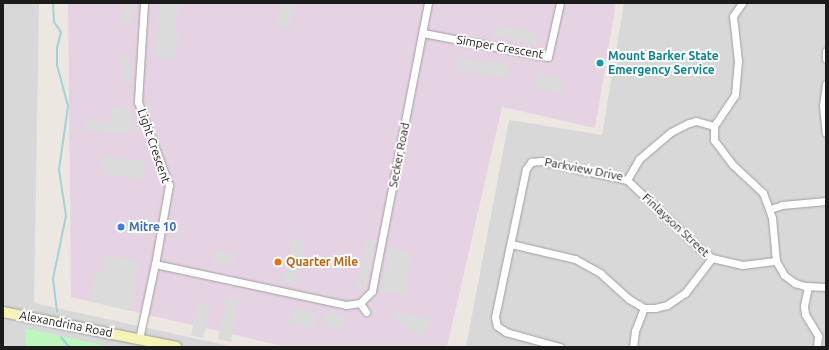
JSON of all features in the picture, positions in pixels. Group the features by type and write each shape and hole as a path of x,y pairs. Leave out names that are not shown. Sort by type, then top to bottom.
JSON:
{"main road":[{"name":"Alexandrina Road","path":"3,312 177,347"}],"street":[{"name":"Light Crescent","path":"144,3 138,102 169,185 155,264"},
{"name":"Secker Road","path":"360,303 372,291 428,3"},
{"name":"Simper Crescent","path":"423,33 548,57 560,3"},
{"path":"742,3 733,16 738,61 735,95 714,126 714,140 733,165 763,193 770,209 776,261 784,275 795,283 808,287 826,287"},
{"path":"826,51 826,59"},
{"path":"826,84 823,119 826,133"},
{"name":"Parkview Drive","path":"560,347 506,332 497,326 495,317 526,169 531,162 541,161 627,180 639,159 671,132 692,122 714,126"},
{"name":"Finlayson Street","path":"627,180 690,240 712,258 742,265 776,261"},
{"path":"770,209 826,201"},
{"path":"511,244 575,259 600,273 628,299 644,308 655,308 667,304 685,293 712,258"},
{"path":"139,339 155,264 346,305 360,303 366,312"},
{"path":"808,287 804,306 805,314 818,336 817,347"},
{"path":"632,347 635,331 644,308"}],"shaded area":[{"path":"3,3 39,3 34,303 234,347 3,347"},
{"path":"68,3 616,3 595,128 502,107 447,347 287,347 71,297"},
{"path":"123,3 133,3 132,23 122,23"},
{"path":"161,3 179,5 174,31 156,27"},
{"path":"281,3 294,3 289,28 276,26"},
{"path":"624,3 826,3 826,347 466,347 509,120 602,135"},
{"path":"495,25 539,33 536,45 493,36"},
{"path":"159,29 179,33 173,60 154,55"},
{"path":"122,57 130,57 130,83 121,82"},
{"path":"459,58 482,62 479,73 457,68"},
{"path":"483,60 509,64 506,78 480,73"},
{"path":"538,74 559,78 564,94 535,88"},
{"path":"130,106 135,133 85,131 85,121 112,122 113,107"},
{"path":"100,155 145,163 143,180 103,173"},
{"path":"292,238 305,241 296,284 283,281"},
{"path":"366,240 374,242 364,290 356,287"},
{"path":"389,248 412,253 405,295 381,291"},
{"path":"215,250 235,255 233,266 212,262"},
{"path":"107,256 140,262 130,311 89,301 94,274 102,276"},
{"path":"228,297 240,299 231,342 218,339"},
{"path":"198,301 211,304 203,338 191,335"},
{"path":"291,308 317,312 314,328 289,324"},
{"path":"398,311 429,320 424,338 394,318"},
{"path":"325,312 347,316 345,329 322,325"}],"green space":[{"path":"25,328 33,330 113,347 26,347"}],"waterway":[{"path":"53,3 54,22 61,32 57,48 57,65 68,106 59,170 66,216 53,279 57,312"},
{"path":"61,337 69,347"}],"place":[{"name":"Mount Barker State Emergency Service","path":"600,63"},
{"name":"Mitre 10","path":"121,227"},
{"name":"Quarter Mile","path":"278,262"}]}
